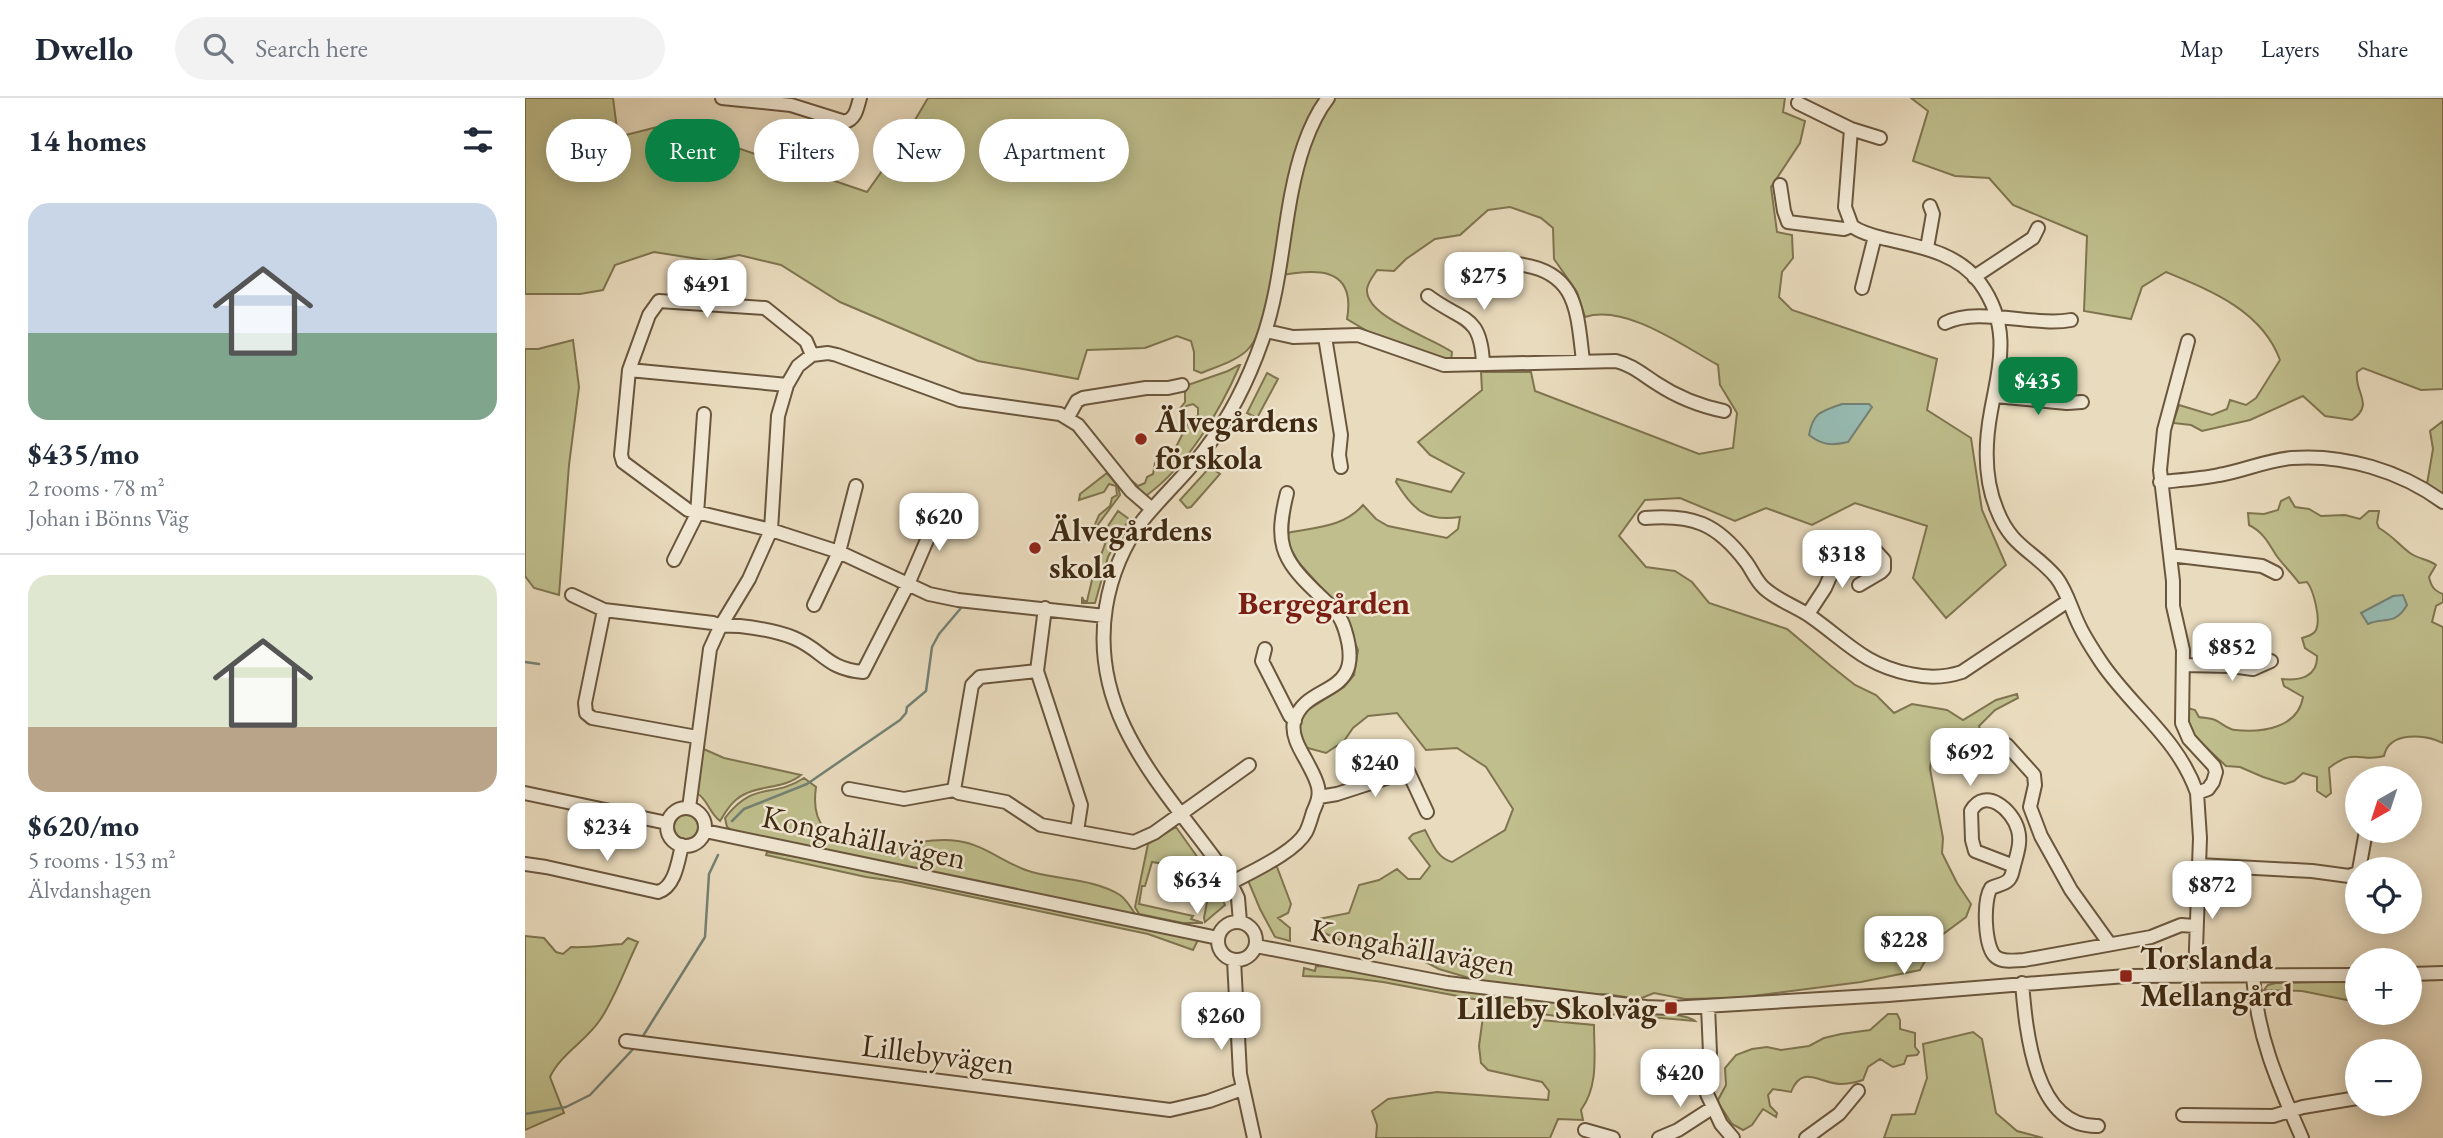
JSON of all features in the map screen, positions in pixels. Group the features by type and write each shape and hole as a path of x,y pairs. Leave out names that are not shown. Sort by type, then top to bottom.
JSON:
{"street":[{"path":"722,98 791,105 845,122 855,115 860,98"},
{"path":"1241,922 1238,898 1231,883 1137,754 1116,710 1106,673 1103,645 1105,615 1115,572 1136,529 1215,436 1252,368 1266,331 1279,275 1291,186 1309,131 1328,98"},
{"path":"1798,103 1851,129 1880,138"},
{"path":"1851,129 1845,207 1851,226"},
{"path":"1780,185 1788,222 1844,229 1851,226 1875,236 1927,248 1955,261 1975,277 1989,299 2000,328 2001,363 1987,447 1990,486 1996,508 2013,538 2057,579 2080,627 2102,664 2176,750 2188,769 2197,793 2200,838 2195,976"},
{"path":"1927,248 1933,215 1930,206"},
{"path":"1975,277 2033,237 2038,228"},
{"path":"1862,288 1875,236"},
{"path":"1515,264 1531,265 1557,279 1567,289 1576,306 1583,361"},
{"path":"1428,296 1473,325 1481,340 1483,364"},
{"path":"812,355 806,341 765,308 664,300 656,303 629,370 621,456 623,462 681,506 697,514 771,530 839,552 929,594 958,600 1105,615"},
{"path":"1945,323 1953,319 1997,317 2057,323 2071,320"},
{"path":"1266,331 1293,337 1358,335 1444,365 1616,361 1627,363 1657,384 1689,401 1724,411"},
{"path":"1325,337 1341,435 1341,467"},
{"path":"2188,341 2164,430 2160,482 2173,581 2173,606 2183,650 2182,723 2189,740 2214,766 2216,772 2213,782 2203,792 2197,793"},
{"path":"689,807 710,649 720,626 749,579 771,530 778,416 787,385 799,366 812,355 837,355 960,400 1068,417 1078,425 1131,491 1152,509"},
{"path":"629,370 787,385"},
{"path":"1068,417 1077,401 1083,398 1182,385"},
{"path":"1995,396 2082,402"},
{"path":"674,560 697,514 704,414"},
{"path":"2160,482 2217,476 2272,461 2311,457 2370,465 2443,502"},
{"path":"814,605 839,552 856,486"},
{"path":"1231,883 1277,858 1305,834 1319,797 1318,784 1297,741 1295,721 1308,703 1345,676 1349,666 1349,650 1341,618 1290,565 1284,552 1280,532 1287,493"},
{"path":"572,595 604,610 720,626 765,629 794,638 845,670 863,672 908,584 940,510"},
{"path":"1645,518 1681,517 1699,521 1727,538 1765,589 1808,614 1857,652 1880,666 1926,677 1942,677 1962,672 2068,601"},
{"path":"1808,614 1825,588 1841,552 1853,544 1868,545 1884,560 1884,569 1859,585"},
{"path":"2170,555 2262,566 2276,573"},
{"path":"1045,608 1037,671 1081,805 1077,831"},
{"path":"604,610 585,703 586,713 592,718 697,737"},
{"path":"1265,649 1262,661 1295,721"},
{"path":"2184,665 2253,669 2271,660"},
{"path":"954,790 972,685 981,677 1037,671"},
{"path":"2007,746 2034,775 2035,785 2030,807 2041,836 2071,890 2109,943"},
{"path":"849,789 904,799 954,790 1006,802 1041,825 1134,842 1146,839 1249,765"},
{"path":"1319,797 1337,794 1408,771 1427,812"},
{"path":"525,793 667,822"},
{"path":"2014,866 1975,851 1971,811 1979,802 1986,800 1999,804 2015,822 2019,841 2014,866 2009,880 1991,888 1988,894 1987,942 1995,957 2006,961 2151,937 2181,925 2195,926"},
{"path":"689,807 702,816 705,831 696,843 682,845 670,837 667,822 675,811 689,807"},
{"name":"Kongahällavägen","path":"705,831 1218,938"},
{"path":"525,864 658,892 667,888 671,881 682,845"},
{"path":"2198,865 2312,871 2345,875"},
{"path":"1241,922 1252,929 1256,946 1248,957 1234,960 1221,952 1218,938 1226,925 1241,922"},
{"name":"Kongahällavägen","path":"1256,946 1447,983 1646,1007 1888,995 2126,976 2345,975"},
{"path":"1234,960 1242,1089 1254,1138"},
{"path":"2422,974 2443,973"},
{"path":"2253,976 2258,1021 2265,1046 2302,1138"},
{"path":"2022,984 2033,1061 2040,1081 2072,1122 2083,1126 2098,1126"},
{"path":"1708,1006 1710,1053 1707,1094 1721,1124 1733,1138"},
{"name":"Lillebyvägen","path":"626,1041 1170,1110 1209,1101 1242,1089"},
{"path":"1806,1138 1839,1114 1858,1091"},
{"path":"2183,1115 2273,1116 2303,1107 2345,1100"},
{"path":"1659,1138 1678,1130 1712,1108"},
{"path":"1585,1130 1613,1138"}],"shaded area":[{"path":"525,98 613,98 616,119 546,119 546,182 631,182 631,134 645,130 645,182 740,182 740,149 754,154 754,182 838,182 867,192 874,182 965,182 965,119 916,119 928,98 1785,98 1783,112 1805,121 1800,143 1771,187 1777,232 1792,235 1793,258 1782,272 1779,297 1792,310 1937,359 1927,410 1971,438 1982,510 2006,565 1946,618 1913,578 1927,526 1855,503 1812,525 1766,508 1735,521 1680,498 1645,500 1619,536 1646,567 1675,571 1692,582 1709,603 1787,629 1855,685 1876,695 1894,713 1912,704 1947,710 1963,720 1996,700 2017,694 2018,698 1995,710 1979,726 1984,740 1995,743 1992,751 1997,763 1991,771 1981,773 1963,759 1952,755 1931,761 1930,769 1943,838 1942,853 1971,904 1966,917 1938,938 1920,970 1861,982 1737,998 1685,999 1654,993 1639,999 1605,994 1578,997 1486,983 1439,969 1389,943 1347,943 1324,933 1314,920 1349,913 1359,885 1379,880 1397,869 1408,879 1420,879 1430,866 1409,838 1413,834 1425,830 1439,854 1452,862 1505,830 1513,809 1486,767 1457,748 1426,750 1397,713 1368,716 1353,728 1344,741 1326,753 1304,747 1297,728 1300,715 1344,687 1354,675 1358,650 1341,609 1298,562 1289,546 1287,533 1337,522 1355,513 1363,505 1376,519 1388,526 1447,538 1458,529 1460,517 1429,516 1408,500 1396,482 1397,479 1451,492 1464,473 1430,455 1418,442 1482,390 1481,372 1531,372 1535,391 1699,454 1733,448 1737,413 1720,385 1718,365 1636,321 1618,316 1585,317 1577,292 1554,259 1553,228 1541,218 1510,207 1488,210 1460,235 1435,239 1394,271 1377,270 1371,279 1367,289 1369,299 1377,309 1388,318 1452,352 1451,361 1372,334 1347,319 1348,301 1345,288 1338,279 1316,272 1272,277 1264,314 1254,341 1246,352 1227,363 1201,373 1194,370 1191,341 1177,336 1145,348 1087,350 1078,379 978,361 840,302 781,265 739,255 711,261 654,252 615,265 603,290 580,294 525,294"},
{"path":"1911,98 2443,98 2443,389 2421,390 2363,368 2357,372 2362,409 2352,420 2325,416 2303,396 2250,420 2202,431 2191,425 2173,423 2179,405 2212,415 2227,409 2230,400 2246,405 2256,398 2280,360 2261,328 2218,295 2166,272 2142,287 2131,319 2084,311 2087,236 2013,205 1989,178 1955,176 1913,161 1928,111"},
{"path":"573,340 579,387 569,465 559,595 534,588 525,576 525,349 538,349"},
{"path":"1240,365 1213,418 1176,468 1147,495 1131,487 1132,481 1138,486 1145,483 1147,477 1153,474 1155,463 1175,449 1188,423 1198,415 1198,408 1193,404 1186,406 1182,412 1179,410 1185,402 1185,386"},
{"path":"1267,373 1278,379 1257,418 1247,413"},
{"path":"2443,421 2443,496 2427,484 2433,449 2430,431"},
{"path":"1210,467 1220,474 1191,507 1187,508 1180,500"},
{"path":"1107,473 1118,486 1120,495 1094,530 1099,515 1110,506 1112,498 1117,495 1116,486 1109,484 1104,492 1079,500 1080,494"},
{"path":"2289,497 2295,507 2309,509 2321,516 2345,515 2360,519 2369,511 2379,511 2379,528 2416,557 2436,565 2429,577 2433,588 2443,594 2443,602 2436,606 2432,622 2443,627 2443,743 2427,738 2409,737 2393,742 2384,756 2345,758 2329,768 2331,793 2326,797 2317,791 2317,777 2303,773 2294,781 2285,784 2240,767 2226,766 2194,736 2188,726 2188,708 2195,710 2199,717 2245,731 2277,726 2294,716 2300,707 2303,697 2284,686 2282,679 2301,678 2314,669 2317,656 2305,648 2302,638 2312,635 2316,630 2318,620 2314,599 2307,582 2299,583 2265,538 2249,525 2248,513 2264,514 2278,510 2281,501"},
{"path":"1118,511 1129,519 1108,557 1095,603 1082,603 1082,597 1087,601 1105,544 1102,535"},
{"path":"699,747 724,758 801,775 786,783 744,794 732,804 720,821 698,794"},
{"path":"804,778 816,787 815,802 820,823 837,838 869,847 942,840 968,843 1032,872 1110,890 1123,897 1137,916 735,832 727,827 725,818 745,799"},
{"path":"686,815 695,818 698,827 695,836 686,839 677,836 674,827 677,818"},
{"path":"1176,827 1203,865 1193,869 1152,862 1145,886 1142,886 1139,904 1193,916 1191,919 1203,923 1183,923 1139,914 1135,907 1148,844"},
{"path":"767,852 828,862 1198,940 1193,950 1148,934 866,877 766,855"},
{"path":"1271,865 1277,867 1291,904 1288,913 1278,918 1290,928 1290,941 1275,937 1247,878"},
{"path":"1212,875 1225,905 1205,922 1210,886 1206,880"},
{"path":"525,936 544,938 556,952 563,954 571,947 622,944 628,938 638,942 600,1020 560,1062 550,1077 564,1113 525,1130"},
{"path":"1316,966 1616,1011 1681,1016 1695,1021 1616,1014 1603,1017 1601,1011 1595,1019 1578,1019 1505,1009 1479,1000 1383,982 1303,976 1304,968 1315,971"},
{"path":"2345,981 2345,1000 2302,991 2264,990 2268,985"},
{"path":"1484,1009 1509,1017 1594,1025 1593,1080 1581,1110 1583,1120 1558,1119 1550,1138 1376,1138 1377,1125 1372,1111 1388,1099 1437,1092 1548,1100 1549,1091 1542,1082 1488,1070 1481,1063 1479,1046"},
{"path":"1888,1014 1897,1014 1900,1029 1915,1033 1915,1047 1919,1052 1917,1055 1907,1056 1904,1064 1893,1067 1880,1059 1868,1067 1861,1081 1840,1084 1806,1077 1795,1084 1791,1092 1773,1089 1768,1095 1770,1106 1777,1113 1776,1117 1763,1109 1752,1125 1743,1130 1732,1124 1719,1104 1718,1100 1726,1085 1725,1068 1736,1055 1767,1047 1781,1050 1809,1046 1824,1038 1870,1030"},
{"path":"1973,1032 1982,1039 1996,1113 2017,1131 2043,1138 1884,1138 1892,1115 1915,1114 1927,1078 1923,1044"}],"water":[{"path":"1842,404 1869,404 1872,407 1848,442 1827,444 1809,435 1813,421 1819,414"},
{"path":"2403,595 2407,605 2403,612 2394,618 2368,624 2361,613 2393,596"}],"waterway":[{"path":"732,821 744,809 807,784 900,720 907,707 926,691 932,647 939,634 961,608"},
{"path":"525,662 539,664"},
{"path":"643,1036 705,937 709,874 718,855"},
{"path":"525,1114 566,1107 590,1095 636,1046"}],"place":[{"name":"Älvegårdens förskola","path":"1141,439"},
{"name":"Älvegårdens skola","path":"1035,548"},
{"name":"Torslanda Mellangård","path":"2126,976"},
{"name":"Lilleby Skolväg","path":"1671,1008"}],"district":[{"name":"Bergegården","path":"1324,602"}]}
